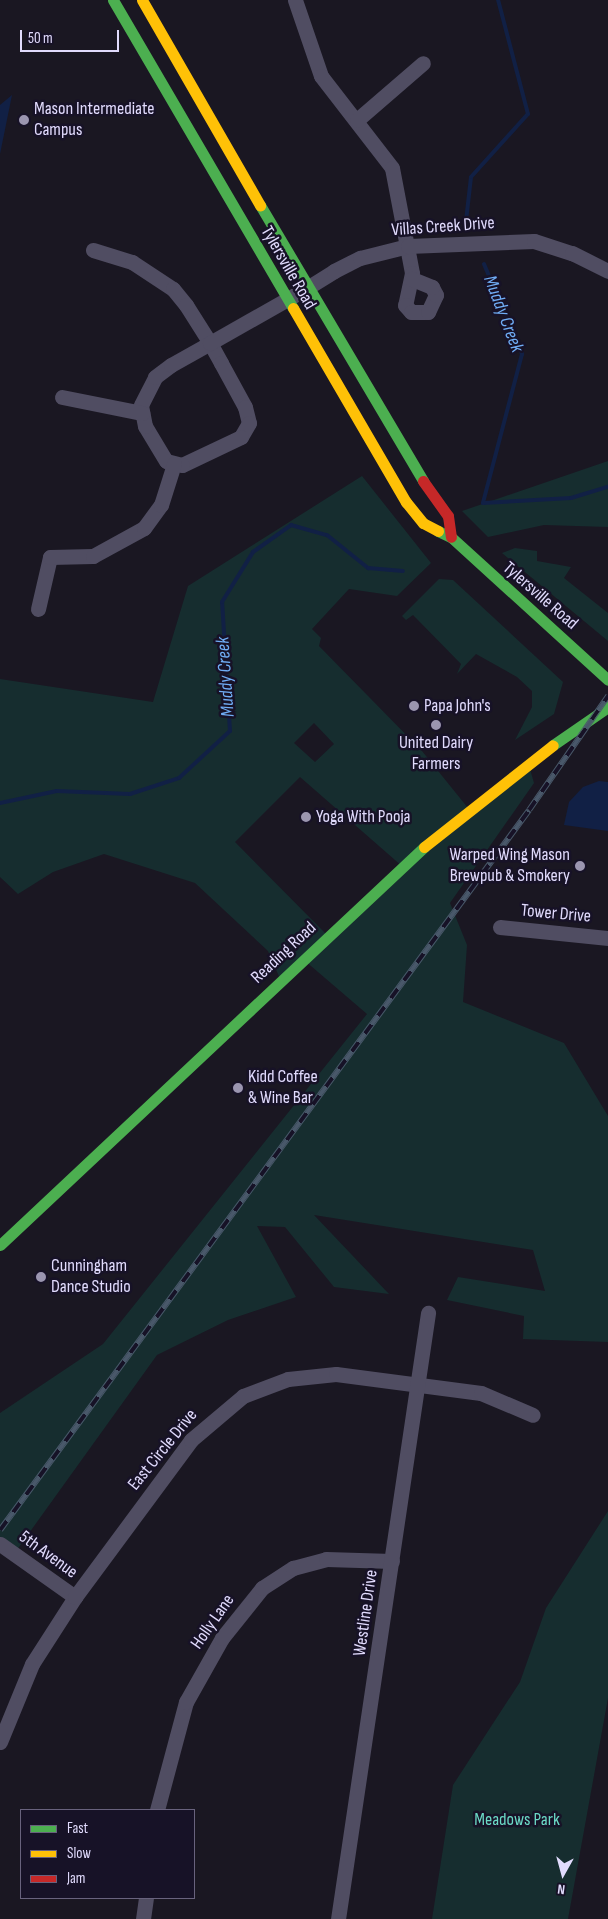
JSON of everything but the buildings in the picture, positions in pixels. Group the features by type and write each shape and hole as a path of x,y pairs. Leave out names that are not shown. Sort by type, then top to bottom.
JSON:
{"main road":[{"name":"Tylersville Road","path":"113,0 400,495 423,523 451,537 608,680"},
{"name":"Tylersville Road","path":"142,0 402,451 448,516 451,537"},
{"name":"Reading Road","path":"0,1244 440,832 510,775 608,707"}],"street":[{"path":"295,0 316,68 357,120 396,177 412,279"},
{"path":"357,120 423,63"},
{"name":"Villas Creek Drive","path":"210,343 369,254 408,246 534,241 572,252 608,271"},
{"path":"93,250 132,262 158,276 186,305 210,343 245,406 248,428 241,437 187,464 174,464 159,452 142,413 144,395 155,377 210,343"},
{"path":"62,397 142,413"},
{"path":"38,608 50,557 93,556 144,528 161,505 174,464"},
{"name":"Tower Drive","path":"500,928 608,938"},
{"name":"Westline Drive","path":"338,1919 428,1313"},
{"name":"East Circle Drive","path":"0,1742 32,1664 75,1597 191,1440 243,1396 288,1379 317,1375 419,1383 500,1397 533,1415"},
{"name":"5th Avenue","path":"0,1544 75,1597"},
{"name":"Holly Lane","path":"157,1809 186,1702 222,1638 262,1588 278,1576 317,1561 392,1561"},
{"path":"143,1919 146,1899"}],"green space":[{"path":"608,461 608,527 544,525 488,537 462,511"},
{"path":"362,476 431,563 397,596 349,589 312,629 321,638 319,646 422,751 468,808 528,762 534,783 450,903 467,945 463,1002 564,1043 608,1116 608,1342 523,1339 524,1316 447,1300 458,1277 545,1291 533,1250 314,1215 389,1294 334,1287 285,1227 257,1226 296,1297 228,1320 157,1355 14,1554 0,1544 0,1413 103,1344 367,1014 304,960 281,981 268,951 195,883 104,854 53,872 18,894 0,877 0,679 153,702 188,586","holes":["314,723 334,744 315,762 294,743","300,777 403,867 328,936 235,842"]},
{"path":"515,548 537,551 537,561 571,567 564,578 608,613 608,641 502,553"},
{"path":"439,579 453,580 563,682 554,714 515,740 532,707 532,691 517,677 476,654 457,674 461,664 413,615 406,620 402,616"},
{"name":"Meadows Park","path":"608,1511 608,1698 568,1919 432,1919 453,1785 520,1682 546,1608"}],"water":[{"path":"12,95 0,154 0,105"},
{"path":"599,781 608,782 608,831 564,825 569,802 583,787"}],"waterway":[{"name":"Muddy Creek","path":"466,221 471,177 528,114 498,0"},
{"name":"Muddy Creek","path":"484,264 522,354 483,503 571,498 608,487"},
{"name":"Muddy Creek","path":"0,803 57,791 130,794 179,778 230,731 222,602 253,552 291,525 327,535 368,568 403,571"}],"railway":[{"path":"0,1530 529,810 608,696"}],"traffic: fast":[{"path":"113,0 293,308"},
{"path":"260,205 423,481"},
{"path":"438,531 451,537 608,680"},
{"path":"553,745 608,707"},
{"path":"0,1245 424,847"}],"traffic: slow":[{"path":"142,0 260,205"},
{"path":"293,308 406,502 423,523 438,531"},
{"path":"424,847 553,745"}],"traffic: jam":[{"path":"423,481 448,516 451,537"}],"place":[{"name":"Mason Intermediate Campus","path":"24,120"},
{"name":"Papa John's","path":"414,706"},
{"name":"United Dairy Farmers","path":"436,725"},
{"name":"Yoga With Pooja","path":"306,817"},
{"name":"Warped Wing Mason Brewpub & Smokery","path":"580,866"},
{"name":"Kidd Coffee & Wine Bar","path":"238,1088"},
{"name":"Cunningham Dance Studio","path":"41,1277"}]}
